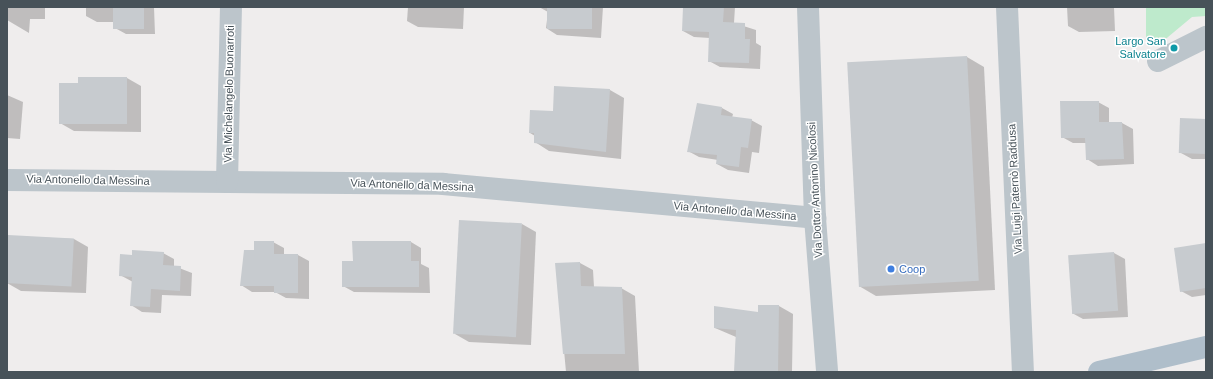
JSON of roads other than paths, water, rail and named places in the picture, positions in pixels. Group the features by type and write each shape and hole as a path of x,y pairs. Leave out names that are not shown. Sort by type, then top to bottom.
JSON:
{"main road":[{"path":"1099,372 1206,346"}],"street":[{"name":"Via Michelangelo Buonarroti","path":"227,182 231,7"},
{"name":"Via Dottor Antonino Nicolosi","path":"808,7 815,218 827,372"},
{"name":"Via Luigi Paternò Raddusa","path":"1007,7 1023,372"},
{"path":"1158,61 1196,39 1206,37"},
{"name":"Via Antonello da Messina","path":"7,180 444,184 815,218"}],"place":[{"name":"Largo San Salvatore","path":"1174,48"},
{"name":"Coop","path":"891,269"}]}
